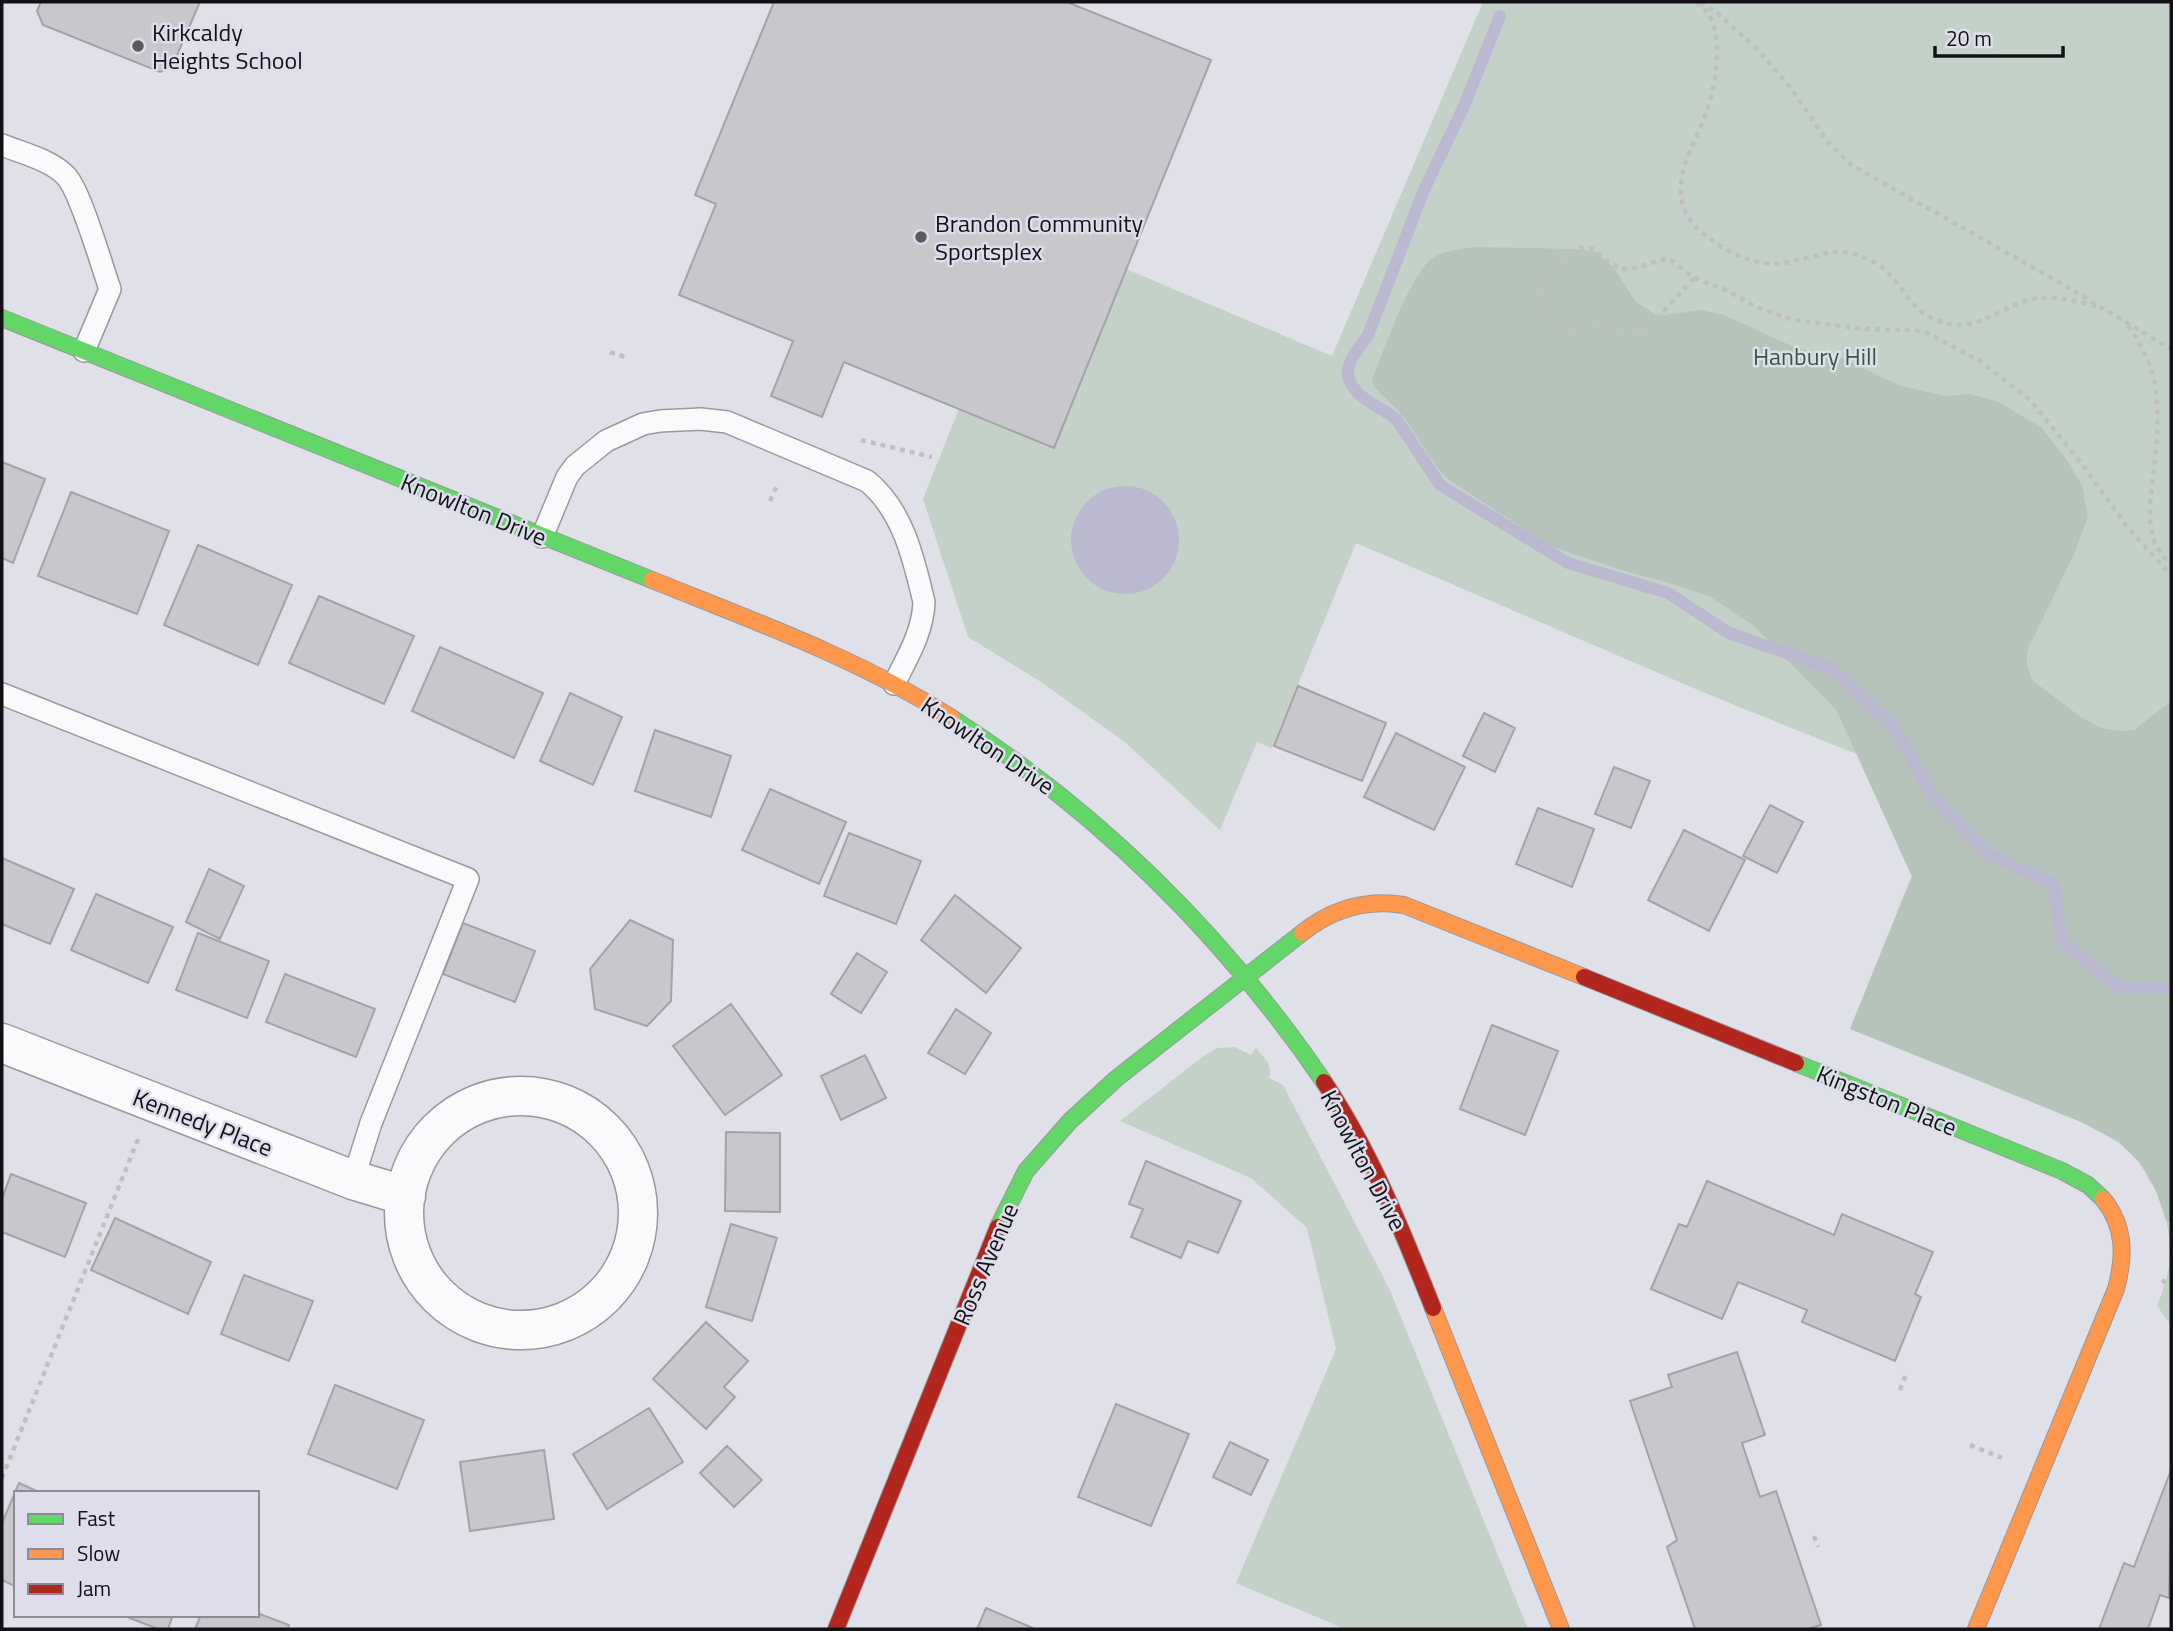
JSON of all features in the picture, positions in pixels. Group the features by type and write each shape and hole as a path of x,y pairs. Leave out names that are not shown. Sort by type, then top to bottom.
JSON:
{"street":[{"name":"Knowlton Drive","path":"2,318 784,633 894,684 1005,753 1104,830 1185,907 1245,976 1333,1096 1394,1209 1561,1629"},
{"name":"Kingston Place","path":"1245,976 1318,920 1341,908 1369,902 1404,905 2042,1162 2093,1188 2109,1205 2120,1225 2124,1248 2122,1272 1976,1629"},
{"name":"Ross Avenue","path":"836,1629 996,1231 1026,1171 1070,1121 1117,1078 1245,976"},
{"name":"Kennedy Place","path":"2,1043 353,1180 406,1196"},
{"path":"534,1096 570,1105 601,1127 624,1156 636,1192 638,1229 627,1265 604,1298 570,1321 531,1331 491,1328 455,1311 426,1283 408,1247 403,1207 406,1196 412,1167 432,1136 461,1112 496,1098 534,1096"}],"lane":[{"path":"2,145 49,164 66,175 75,190 110,289 84,351"},
{"path":"542,537 567,477 575,466 606,441 643,424 718,420 790,447 867,481 877,489 906,539 925,602 917,638 894,684"},
{"path":"2,694 468,879 371,1123 353,1180"}],"path":[{"path":"1698,2 1716,12 1758,50 1790,86 1828,142 1851,165 2171,349"},
{"path":"1698,2 1707,12 1715,30 1718,54 1704,118 1690,147 1685,165 1681,197 1686,215 1696,228 1715,244 1758,263 1780,263 1828,251 1847,251 1871,260 1891,276 1910,303 1920,312 1951,324 1969,325 2031,299 2069,299 2097,306"},
{"path":"1695,278 1650,326 1635,331 1595,327 1568,331 1555,323 1540,296 1543,279 1577,248 1594,249 1612,265 1628,270 1665,259 1679,265 1695,278 1780,317 1837,327 1913,330 1929,334 1980,361 2030,400 2082,464 2128,528 2171,575"},
{"path":"2125,323 2149,363 2156,389 2157,415 2150,512 2153,538 2171,565"},
{"path":"610,352 625,357"},
{"path":"855,439 932,457"},
{"path":"770,501 778,483"},
{"path":"2,1478 153,1103"},
{"path":"1900,1390 1906,1374"},
{"path":"1970,1445 1985,1451"},
{"path":"1814,1536 1818,1547"}],"green space":[{"name":"Hanbury Hill","path":"1483,2 2171,2 2171,1325 2157,1306 2169,1264 2166,1219 2148,1175 2128,1151 2104,1133 2075,1119 1850,1029 1946,790 1712,696 1356,543 1272,748 1257,742 1220,830 1126,743 1041,682 968,637 923,499 959,409 1126,269 1332,356"},
{"path":"1477,247 1576,249 1596,252 1614,268 1636,302 1658,316 1701,310 1724,315 1796,348 1845,359 1898,385 1945,396 1970,394 1999,402 2042,428 2066,459 2082,485 2088,517 2074,554 2027,651 2027,665 2032,680 2081,717 2101,728 2119,731 2134,730 2171,701 2171,1222 2166,1220 2156,1191 2140,1163 2119,1142 2081,1122 1850,1029 1912,877 1837,711 1754,626 1709,596 1550,546 1449,480 1396,408 1375,387 1372,379 1391,332 1407,294 1425,265 1444,253"},
{"path":"1235,1047 1251,1055 1256,1048 1269,1065 1269,1078 1283,1085 1389,1288 1528,1629 1345,1629 1236,1583 1336,1349 1307,1228 1251,1178 1120,1121 1205,1055 1218,1048"}],"water":[{"path":"1125,486 1146,490 1163,502 1175,519 1179,540 1175,561 1163,578 1146,590 1125,594 1104,590 1087,578 1075,561 1071,540 1075,519 1087,502 1104,490"}],"building":[{"name":"Kirkcaldy Heights School","path":"41,2 199,4 172,67 160,72 43,25 37,11"},
{"name":"Brandon Community Sportsplex","path":"774,2 1067,2 1211,60 1054,448 844,362 822,417 771,396 793,341 679,295 716,204 695,195"},
{"path":"2,462 45,479 13,563 2,558"},
{"path":"71,492 169,531 137,614 38,576"},
{"path":"198,545 292,585 258,665 164,625"},
{"path":"319,596 414,636 384,704 289,663"},
{"path":"440,647 543,693 514,758 412,711"},
{"path":"1298,686 1386,723 1362,781 1274,746"},
{"path":"570,693 622,717 593,785 540,761"},
{"path":"1484,713 1515,728 1495,772 1463,756"},
{"path":"655,730 731,756 711,817 635,791"},
{"path":"1396,733 1465,767 1434,830 1364,797"},
{"path":"1614,767 1650,781 1631,828 1595,814"},
{"path":"770,789 846,822 819,884 742,850"},
{"path":"1770,805 1803,822 1777,873 1743,856"},
{"path":"1538,808 1594,829 1572,887 1516,864"},
{"path":"1684,830 1745,860 1709,931 1648,900"},
{"path":"849,833 921,861 896,924 824,896"},
{"path":"2,858 74,889 50,944 2,924"},
{"path":"209,869 244,886 220,939 186,922"},
{"path":"96,894 173,927 148,983 71,950"},
{"path":"955,895 1021,948 986,993 921,940"},
{"path":"630,920 673,940 671,1001 647,1026 595,1009 590,969"},
{"path":"463,923 535,951 515,1002 443,974"},
{"path":"198,933 269,961 247,1018 176,990"},
{"path":"857,953 887,972 861,1013 831,994"},
{"path":"285,974 375,1009 356,1057 266,1022"},
{"path":"731,1004 782,1075 725,1115 673,1046"},
{"path":"956,1009 991,1033 965,1074 928,1053"},
{"path":"1492,1025 1558,1051 1525,1135 1460,1109"},
{"path":"865,1055 886,1098 841,1120 821,1076"},
{"path":"726,1132 780,1133 780,1212 725,1211"},
{"path":"1146,1161 1241,1201 1218,1253 1188,1241 1181,1258 1131,1237 1143,1209 1129,1204"},
{"path":"11,1174 86,1203 65,1257 2,1232 2,1199"},
{"path":"1707,1181 1834,1235 1842,1214 1933,1252 1915,1294 1921,1297 1895,1361 1802,1322 1807,1310 1738,1282 1722,1319 1651,1289 1679,1224 1687,1227"},
{"path":"115,1218 211,1262 188,1314 91,1270"},
{"path":"731,1224 777,1238 752,1321 706,1307"},
{"path":"244,1275 313,1301 289,1361 221,1334"},
{"path":"706,1322 748,1361 724,1387 735,1397 706,1429 653,1379"},
{"path":"1737,1352 1765,1435 1742,1443 1760,1497 1776,1491 1821,1625 1808,1629 1695,1629 1667,1547 1677,1540 1630,1401 1672,1387 1668,1375"},
{"path":"335,1385 424,1420 397,1489 308,1454"},
{"path":"1116,1404 1189,1434 1151,1526 1078,1497"},
{"path":"649,1408 683,1462 607,1509 573,1454"},
{"path":"1230,1442 1268,1460 1251,1495 1213,1477"},
{"path":"727,1446 762,1480 734,1507 700,1473"},
{"path":"544,1450 554,1519 470,1531 460,1462"},
{"path":"2171,1470 2169,1598 2160,1595 2148,1629 2099,1629 2124,1563 2134,1567"},
{"path":"19,1483 37,1491 16,1491"},
{"path":"14,1495 14,1586 2,1580 2,1523"},
{"path":"986,1608 1035,1629 977,1629"},
{"path":"259,1614 289,1625 288,1629 195,1629 200,1617 259,1617"},
{"path":"127,1617 172,1617 168,1629 158,1629"}],"waterway":[{"path":"1500,16 1464,106 1424,190 1368,335 1351,360 1348,368 1350,383 1365,399 1397,420 1440,485 1568,563 1668,593 1729,633 1834,670 1895,729 1933,797 1987,854 2054,884 2061,941 2120,988 2171,988"}],"traffic: fast":[{"path":"2,318 652,580"},
{"path":"952,718 1059,795 1156,881 1245,977 1324,1082"},
{"path":"998,1227 1026,1171 1070,1121 1117,1078 1302,933"},
{"path":"1796,1063 2062,1171 2088,1185 2103,1199"}],"traffic: slow":[{"path":"652,580 843,659 952,718"},
{"path":"1302,933 1325,918 1350,908 1376,903 1404,905 1584,977"},
{"path":"1976,1629 2116,1289 2121,1265 2121,1242 2116,1220 2103,1199"},
{"path":"1433,1308 1561,1629"}],"traffic: jam":[{"path":"1584,977 1796,1063"},
{"path":"1324,1082 1371,1164 1433,1308"},
{"path":"836,1629 998,1227"}],"place":[{"name":"Kirkcaldy Heights School","path":"138,46"},
{"name":"Brandon Community Sportsplex","path":"921,237"}]}
